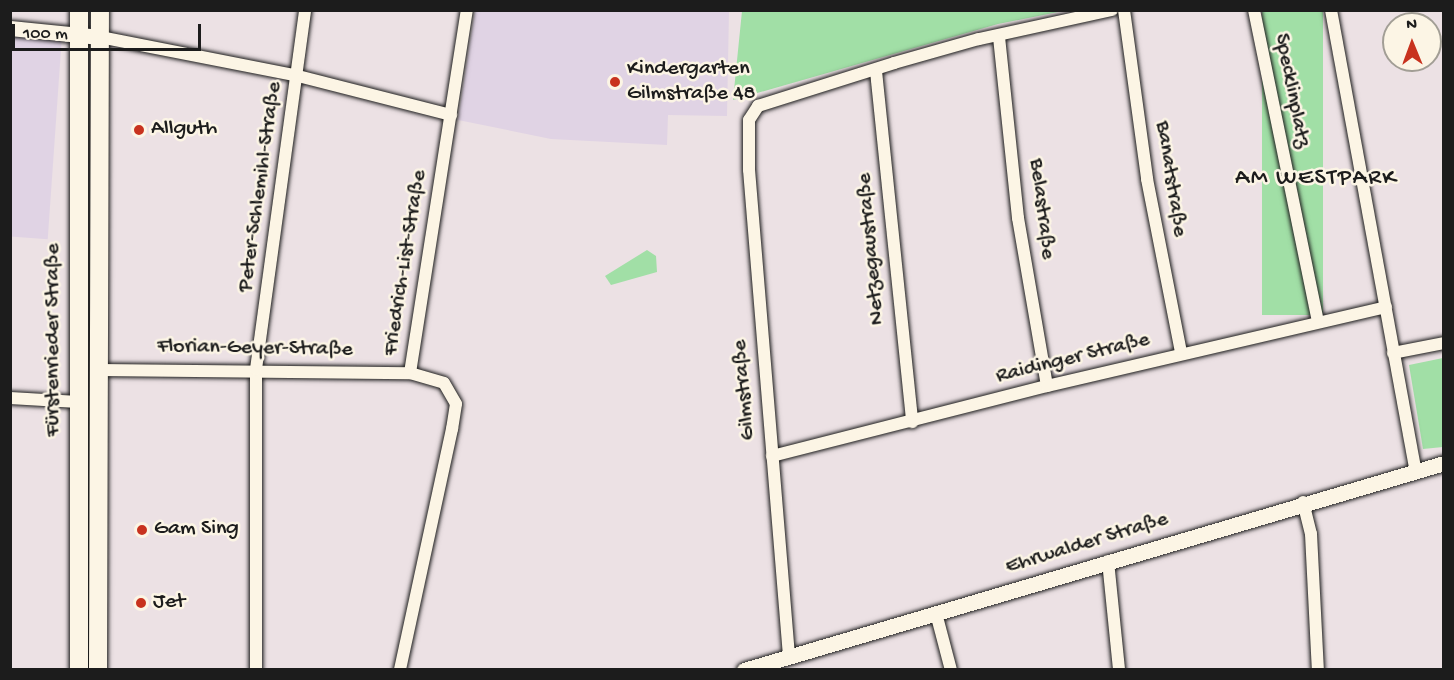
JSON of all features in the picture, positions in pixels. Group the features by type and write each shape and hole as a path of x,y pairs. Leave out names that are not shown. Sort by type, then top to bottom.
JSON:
{"main road":[{"name":"Fürstenrieder Straße","path":"79,10 90,36 99,370 98,669"},
{"name":"Fürstenrieder Straße","path":"79,669 78,402 90,36 100,10"}],"street":[{"name":"Peter-Schlemihl-Straße","path":"256,669 256,369 298,75 305,10"},
{"name":"Friedrich-List-Straße","path":"400,669 456,404 444,383 410,373 467,10"},
{"path":"876,71 979,39 999,37 1112,10"},
{"name":"Banatstraße","path":"1124,10 1147,179 1181,353"},
{"name":"Specklinplatz","path":"1254,10 1318,321"},
{"path":"1331,10 1415,469"},
{"path":"10,28 90,36 298,75 451,115"},
{"name":"Belastraße","path":"999,37 1018,218 1047,386"},
{"name":"Gilmstraße","path":"789,656 749,170 749,120 758,106 876,71"},
{"name":"Netzegaustraße","path":"876,71 912,422"},
{"name":"Raidinger Straße","path":"771,456 1181,353 1386,306"},
{"path":"1393,353 1443,342"},
{"name":"Florian-Geyer-Straße","path":"99,370 256,369 410,373"},
{"path":"10,398 78,402"},
{"name":"Ehrwalder Straße","path":"744,669 769,666 789,656 936,614 1303,502 1443,463"},
{"path":"1303,502 1311,534 1318,669"},
{"path":"1108,561 1119,669"},
{"path":"936,614 951,669"}],"shaded area":[{"path":"475,11 729,11 727,116 668,115 667,145 551,139 458,120"},
{"path":"10,33 62,37 48,239 10,236"}],"green space":[{"path":"742,10 1063,11 998,24 733,100"},
{"path":"1262,11 1323,11 1323,315 1262,315"},
{"path":"647,250 656,256 657,272 611,285 605,276"},
{"path":"1443,358 1443,447 1423,449 1409,365"}],"place":[{"name":"Kindergarten Gilmstraße 48","path":"615,82"},
{"name":"Allguth","path":"139,130"},
{"name":"Gam Sing","path":"142,530"},
{"name":"Jet","path":"141,603"}],"district":[{"name":"AM WESTPARK","path":"1316,179"}]}
